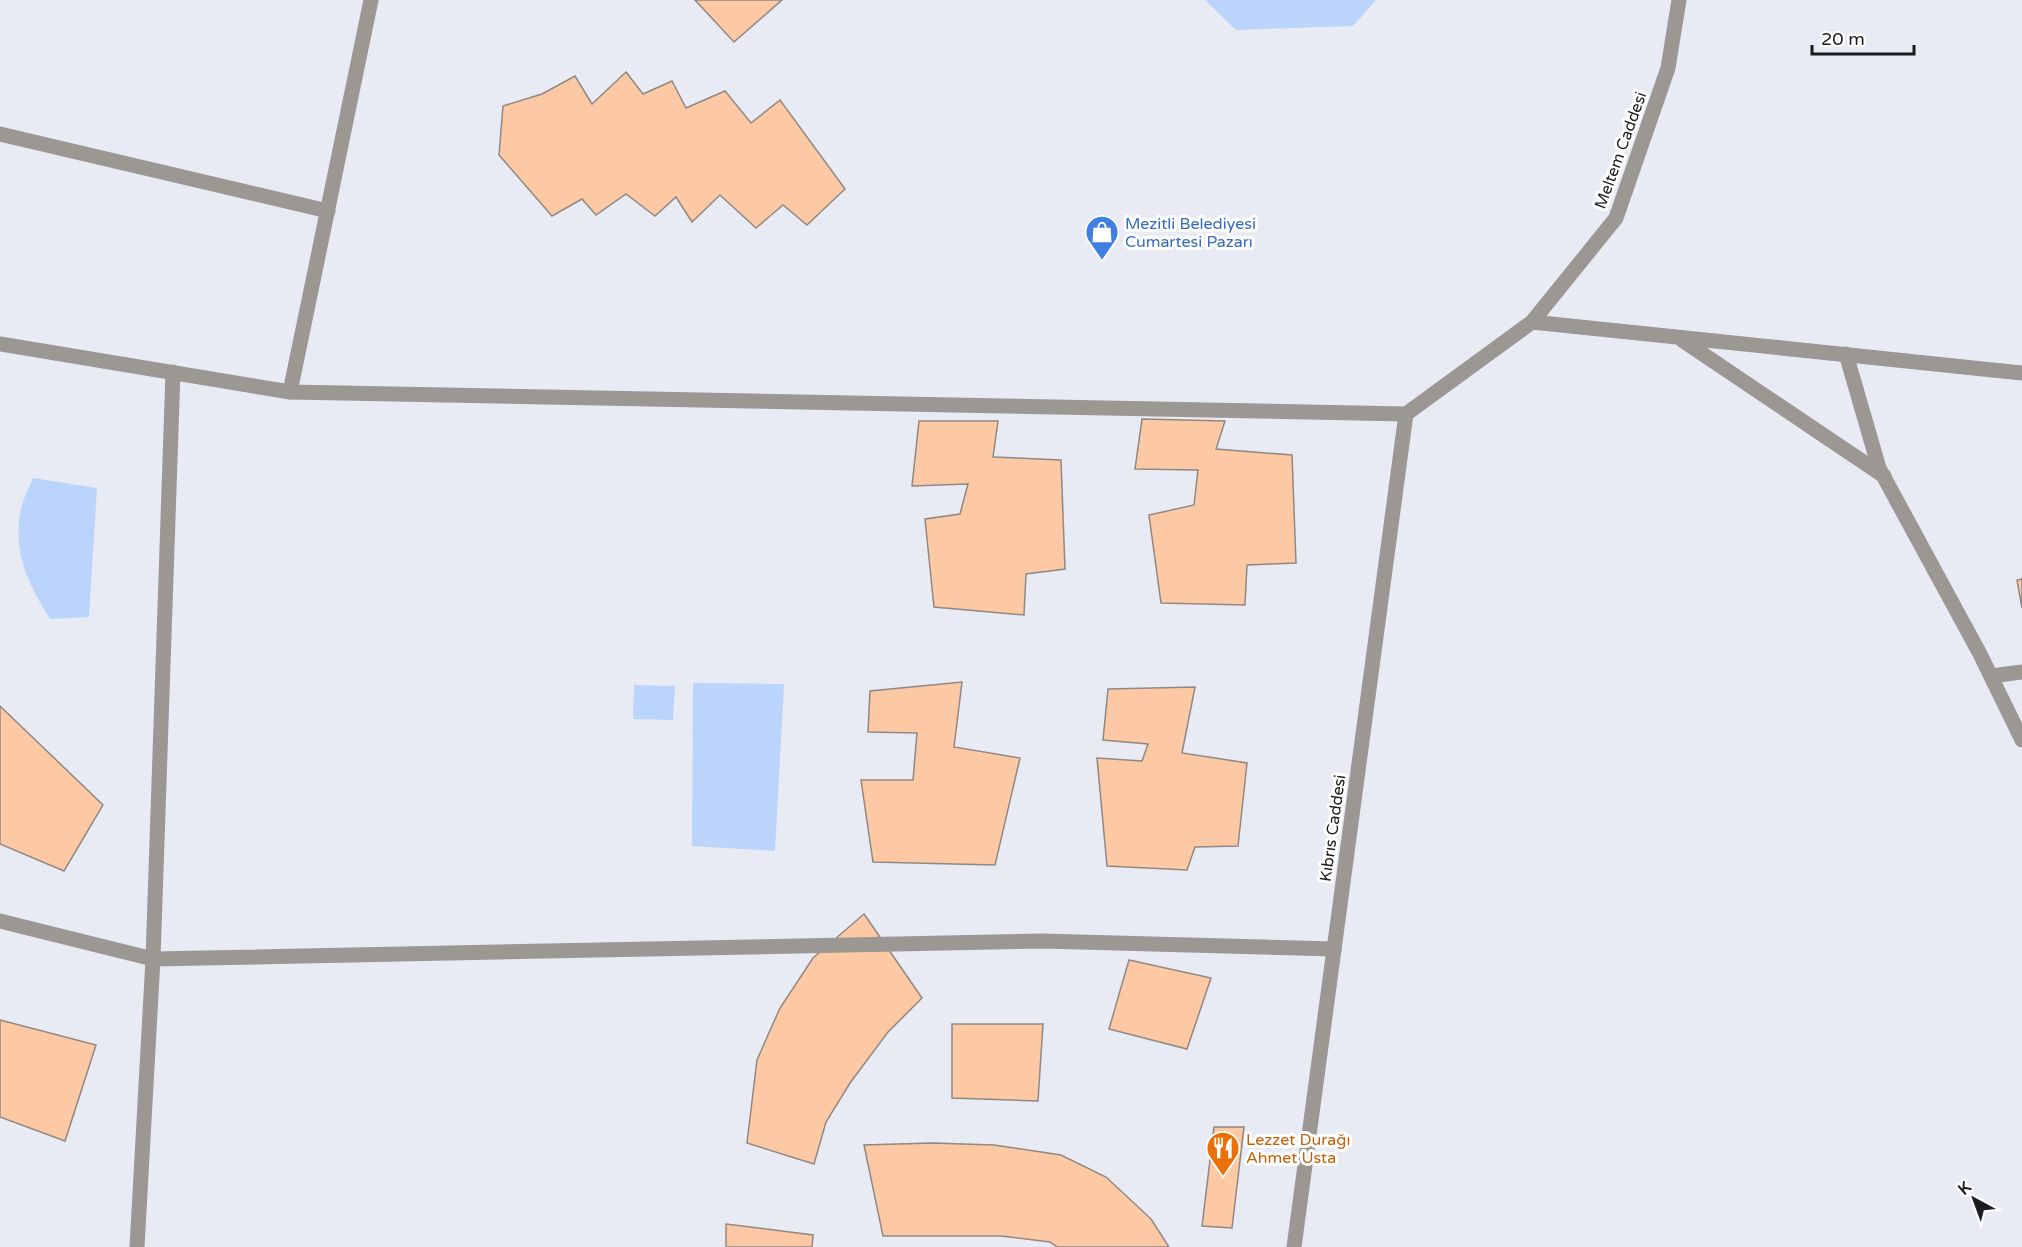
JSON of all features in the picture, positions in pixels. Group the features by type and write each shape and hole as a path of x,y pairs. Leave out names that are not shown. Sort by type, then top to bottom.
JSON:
{"street":[{"path":"290,392 371,0"},
{"name":"Meltem Caddesi","path":"1406,414 1532,322 1616,218 1668,68 1679,0"},
{"path":"0,134 328,211"},
{"path":"1532,322 2022,373"},
{"path":"1679,338 1884,476"},
{"path":"0,344 290,392 1406,414"},
{"path":"1846,354 1879,468 1991,676 2022,740"},
{"path":"137,1247 153,959 173,372"},
{"name":"Kıbrıs Caddesi","path":"1294,1247 1406,414"},
{"path":"1991,676 2022,672"},
{"path":"0,921 153,959 1042,941 1334,949"}],"water":[{"path":"1205,0 1376,0 1353,26 1236,30"},
{"path":"33,478 97,488 89,617 50,619 29,580 20,553 19,525 22,505"},
{"path":"693,683 784,684 775,851 692,846"},
{"path":"634,685 675,686 673,720 633,719"}],"building":[{"path":"695,0 782,0 734,42"},
{"path":"626,72 643,94 672,81 686,108 725,91 751,123 780,100 845,189 807,225 783,205 756,228 720,195 692,222 676,197 655,216 626,194 596,215 582,199 552,216 499,155 503,106 542,94 575,76 592,104"},
{"path":"1142,419 1225,421 1216,449 1292,455 1296,563 1247,565 1245,605 1161,603 1149,515 1194,505 1198,470 1135,469"},
{"path":"919,421 998,421 993,457 1061,460 1065,569 1026,574 1024,615 934,607 925,519 960,514 968,484 912,486"},
{"path":"2022,579 2022,608 2017,580"},
{"path":"962,682 954,747 1020,758 995,865 873,862 861,780 913,780 917,733 868,732 870,691"},
{"path":"1195,687 1182,753 1247,763 1238,846 1195,847 1187,870 1107,866 1097,758 1142,761 1148,744 1103,740 1108,689"},
{"path":"0,706 103,805 64,871 0,844"},
{"path":"864,914 922,998 888,1032 850,1083 826,1122 814,1164 747,1143 757,1060 780,1008 813,958"},
{"path":"1129,960 1211,978 1187,1049 1109,1029"},
{"path":"0,1020 96,1045 65,1141 0,1117"},
{"path":"952,1024 1043,1024 1038,1101 952,1098"},
{"name":"Lezzet Durağı Ahmet Usta","path":"1214,1127 1244,1127 1232,1228 1202,1226"},
{"path":"932,1143 994,1145 1061,1155 1106,1177 1151,1219 1169,1247 1057,1247 1050,1242 1001,1236 883,1236 864,1145"},
{"path":"726,1224 813,1235 812,1247 726,1247"}],"place":[{"name":"Mezitli Belediyesi Cumartesi Pazarı","path":"1102,261"},
{"name":"Lezzet Durağı Ahmet Usta","path":"1223,1177"}]}
